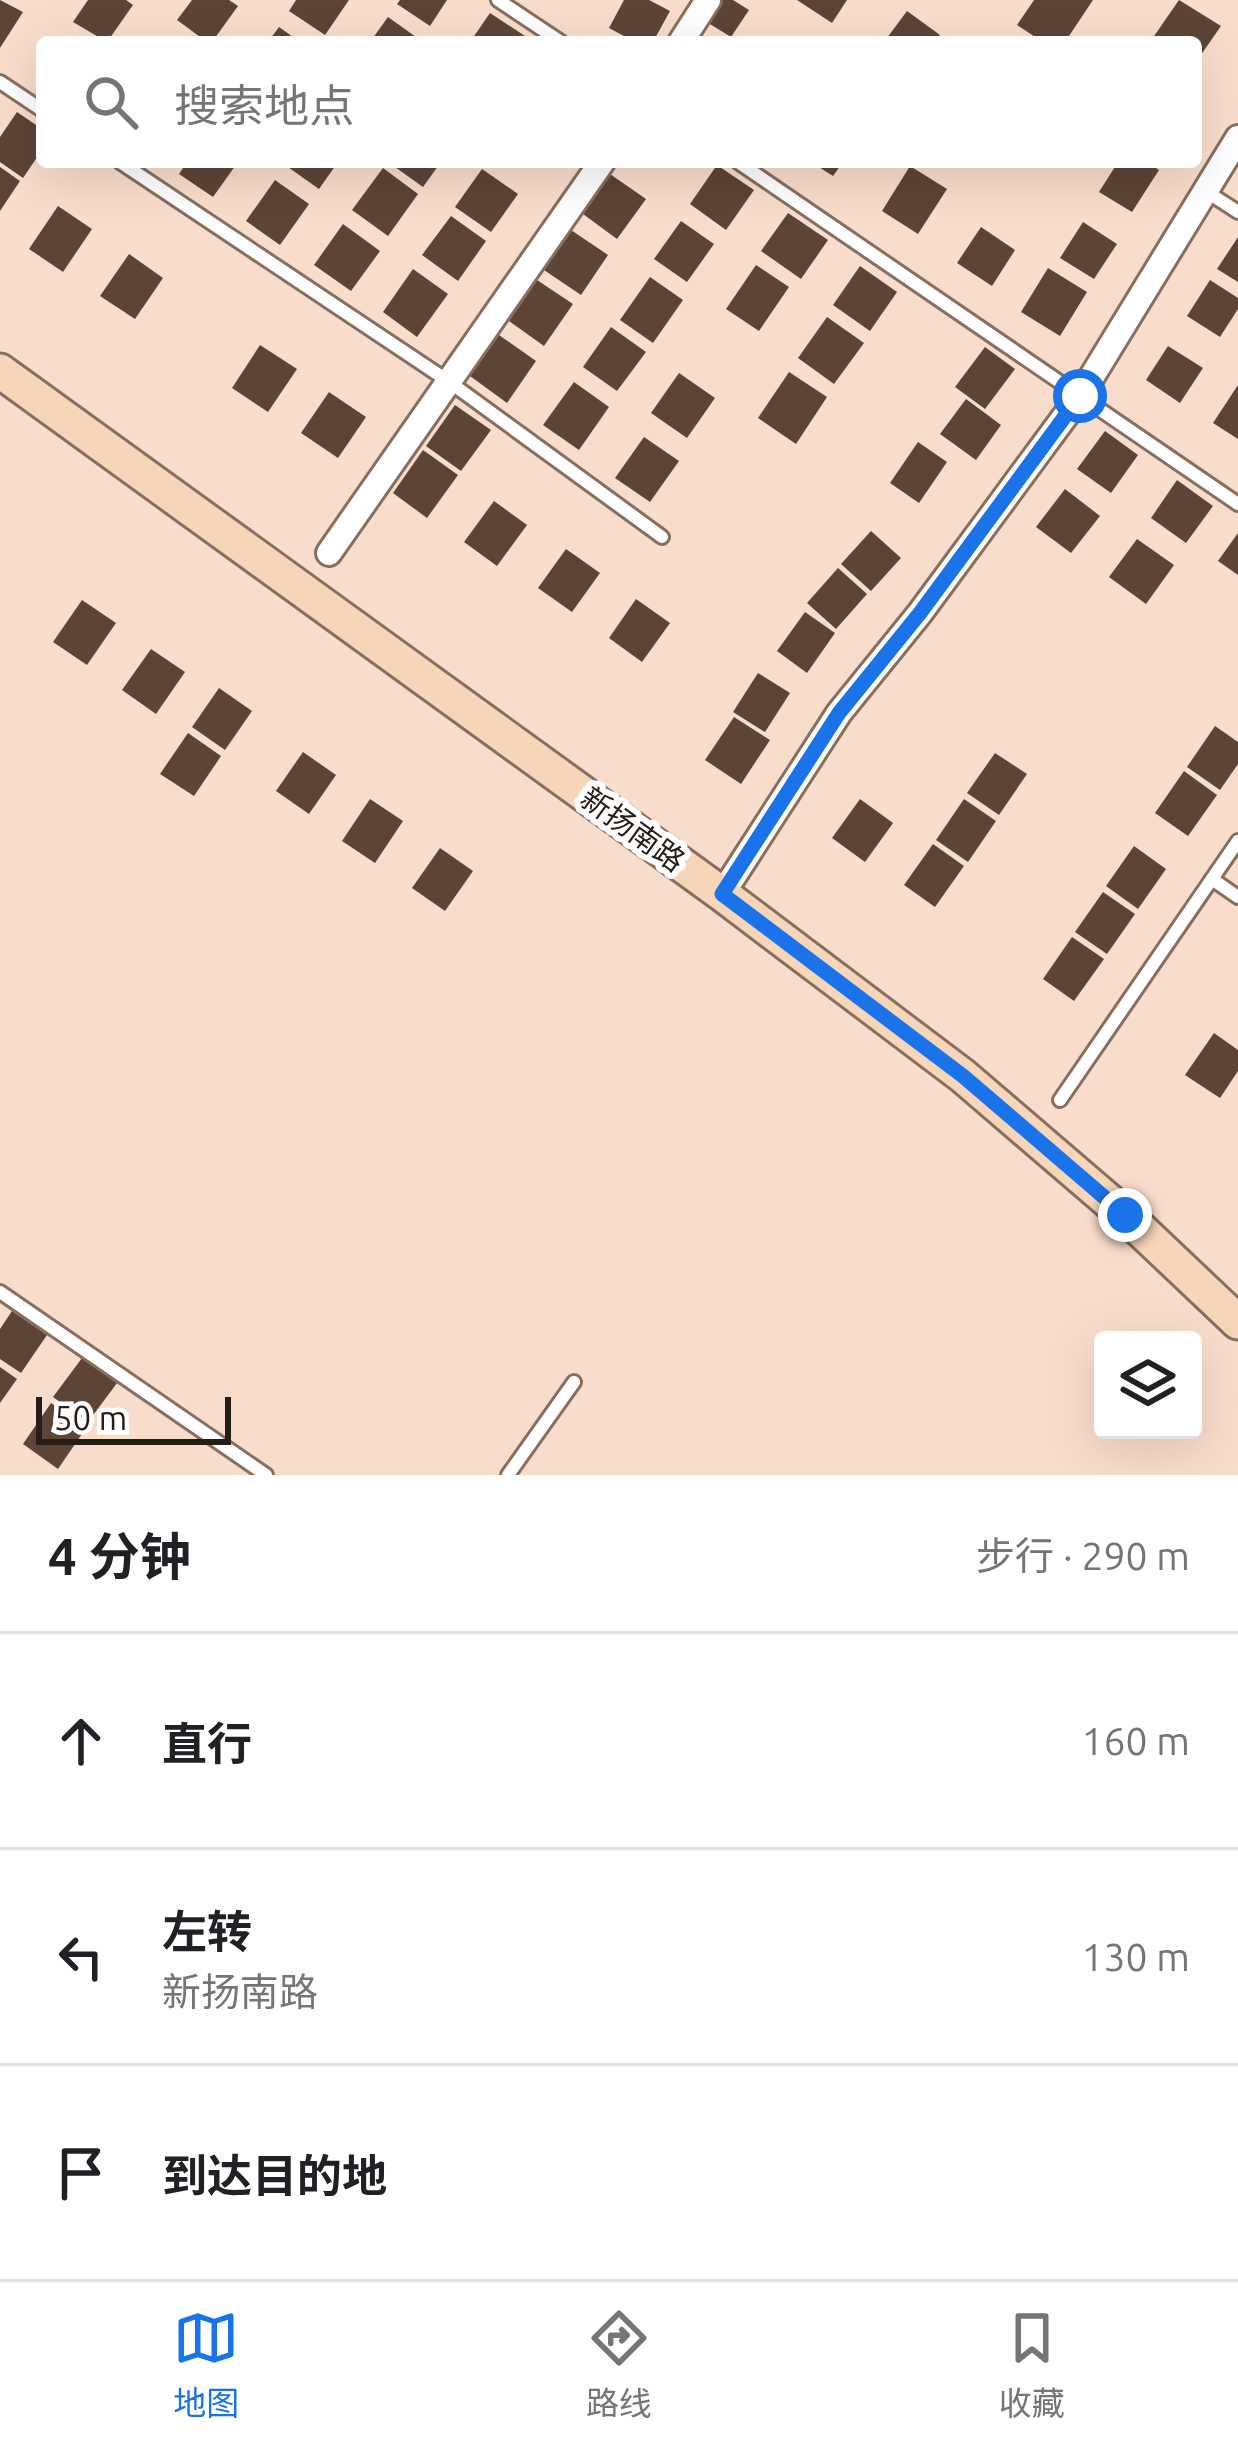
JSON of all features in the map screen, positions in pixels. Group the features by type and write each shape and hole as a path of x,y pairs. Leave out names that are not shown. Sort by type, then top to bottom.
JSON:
{"street":[{"path":"686,36 708,0"},
{"path":"722,894 839,713 920,613 1080,396 1238,138"},
{"path":"329,553 598,168"},
{"name":"新扬南路","path":"0,371 722,894 963,1076 1125,1215 1238,1322"}],"lane":[{"path":"498,0 551,36"},
{"path":"0,82 36,106"},
{"path":"129,168 448,381 662,537"},
{"path":"747,168 1238,504"},
{"path":"1204,190 1238,212"},
{"path":"1060,1100 1238,841"},
{"path":"1212,879 1238,897"},
{"path":"0,1292 266,1475"},
{"path":"508,1475 574,1382"}],"building":[{"path":"0,0 23,12 0,48"},
{"path":"88,0 126,0 133,5 111,36 97,36 73,22"},
{"path":"192,0 229,0 238,6 216,36 199,36 177,20"},
{"path":"296,0 349,0 325,35 289,11"},
{"path":"400,0 447,0 430,26 397,4"},
{"path":"624,0 649,0 670,11 656,36 624,36 609,28"},
{"path":"718,0 733,0 749,10 732,36 705,21"},
{"path":"797,0 847,0 832,23"},
{"path":"1034,0 1093,0 1069,36 1034,36 1017,25"},
{"path":"1179,0 1221,26 1202,53 1202,36 1154,36"},
{"path":"907,11 940,35 939,36 888,36"},
{"path":"490,13 525,36 474,36"},
{"path":"388,17 415,36 374,36"},
{"path":"17,112 36,125 36,159 23,178 0,162 0,137"},
{"path":"0,167 20,181 0,211"},
{"path":"183,168 234,168 213,197 179,174"},
{"path":"289,168 334,168 319,189"},
{"path":"383,168 418,194 388,236 352,210"},
{"path":"396,168 437,168 423,187"},
{"path":"715,168 754,190 726,230 690,204"},
{"path":"909,168 947,189 918,234 882,211"},
{"path":"1114,168 1159,170 1132,212 1099,192"},
{"path":"482,169 518,194 491,232 455,207"},
{"path":"610,174 646,199 617,239 583,214"},
{"path":"275,180 309,204 280,245 246,221"},
{"path":"58,206 92,229 63,272 29,249"},
{"path":"788,213 828,240 801,279 761,251"},
{"path":"451,216 486,241 458,281 422,255"},
{"path":"681,221 714,244 687,282 654,259"},
{"path":"1083,222 1117,244 1094,279 1060,258"},
{"path":"343,224 380,251 351,291 314,265"},
{"path":"981,227 1015,250 992,286 957,263"},
{"path":"571,230 608,255 581,295 544,270"},
{"path":"1238,237 1238,282 1217,269"},
{"path":"129,254 163,278 135,319 100,296"},
{"path":"756,265 789,287 759,331 726,309"},
{"path":"860,266 897,292 870,331 833,305"},
{"path":"1048,268 1087,292 1060,336 1021,312"},
{"path":"413,269 448,294 417,337 383,312"},
{"path":"650,277 683,300 653,343 620,320"},
{"path":"537,280 573,304 544,346 509,321"},
{"path":"1210,280 1238,298 1238,309 1220,337 1187,316"},
{"path":"827,317 864,343 834,384 798,358"},
{"path":"611,327 646,352 617,391 583,367"},
{"path":"499,335 536,361 507,403 470,376"},
{"path":"260,345 297,369 268,412 232,388"},
{"path":"1168,346 1203,368 1180,403 1146,380"},
{"path":"985,347 1015,369 985,409 955,387"},
{"path":"789,372 827,397 796,444 758,418"},
{"path":"679,373 715,398 687,438 651,413"},
{"path":"574,382 609,407 579,450 543,425"},
{"path":"1238,385 1238,439 1213,423"},
{"path":"329,392 366,417 338,458 301,433"},
{"path":"966,399 1001,425 976,460 940,434"},
{"path":"455,405 491,430 461,471 426,446"},
{"path":"1105,431 1138,455 1111,493 1077,469"},
{"path":"644,437 679,461 650,502 615,478"},
{"path":"918,442 947,462 919,503 890,483"},
{"path":"423,450 458,475 427,518 393,493"},
{"path":"1177,480 1213,506 1186,543 1151,518"},
{"path":"1065,489 1100,516 1071,553 1036,527"},
{"path":"494,501 527,525 497,566 464,542"},
{"path":"871,531 901,558 871,591 841,564"},
{"path":"1238,533 1238,575 1218,561"},
{"path":"1137,539 1174,565 1146,604 1109,577"},
{"path":"566,549 600,573 572,612 538,588"},
{"path":"838,568 867,594 836,629 807,603"},
{"path":"636,599 670,623 642,662 609,638"},
{"path":"82,600 116,623 87,665 53,642"},
{"path":"805,612 835,633 807,673 777,651"},
{"path":"151,649 185,672 156,714 122,690"},
{"path":"758,673 790,693 765,732 733,712"},
{"path":"219,688 252,711 225,750 192,727"},
{"path":"734,717 770,740 741,784 705,760"},
{"path":"1215,726 1238,742 1238,764 1220,790 1187,767"},
{"path":"188,733 221,756 194,796 160,774"},
{"path":"303,752 336,775 309,814 276,791"},
{"path":"995,753 1027,774 999,815 967,793"},
{"path":"1184,771 1217,795 1188,836 1155,813"},
{"path":"370,799 403,821 375,863 342,841"},
{"path":"860,799 893,823 865,862 832,838"},
{"path":"964,799 996,821 968,862 936,840"},
{"path":"933,844 964,866 935,907 904,885"},
{"path":"1134,846 1166,869 1138,909 1106,886"},
{"path":"440,848 473,871 445,911 412,888"},
{"path":"1103,892 1135,914 1107,954 1075,932"},
{"path":"1072,937 1104,959 1074,1001 1043,979"},
{"path":"1214,1033 1238,1050 1238,1071 1220,1098 1185,1075"},
{"path":"12,1311 47,1335 21,1373 0,1359 0,1329"},
{"path":"82,1358 117,1383 88,1422 53,1397"},
{"path":"0,1367 17,1379 0,1403"},
{"path":"51,1403 86,1428 58,1469 23,1444"}],"route":[{"path":"1080,396 920,613 839,713 722,894 963,1076 1125,1215"}]}
